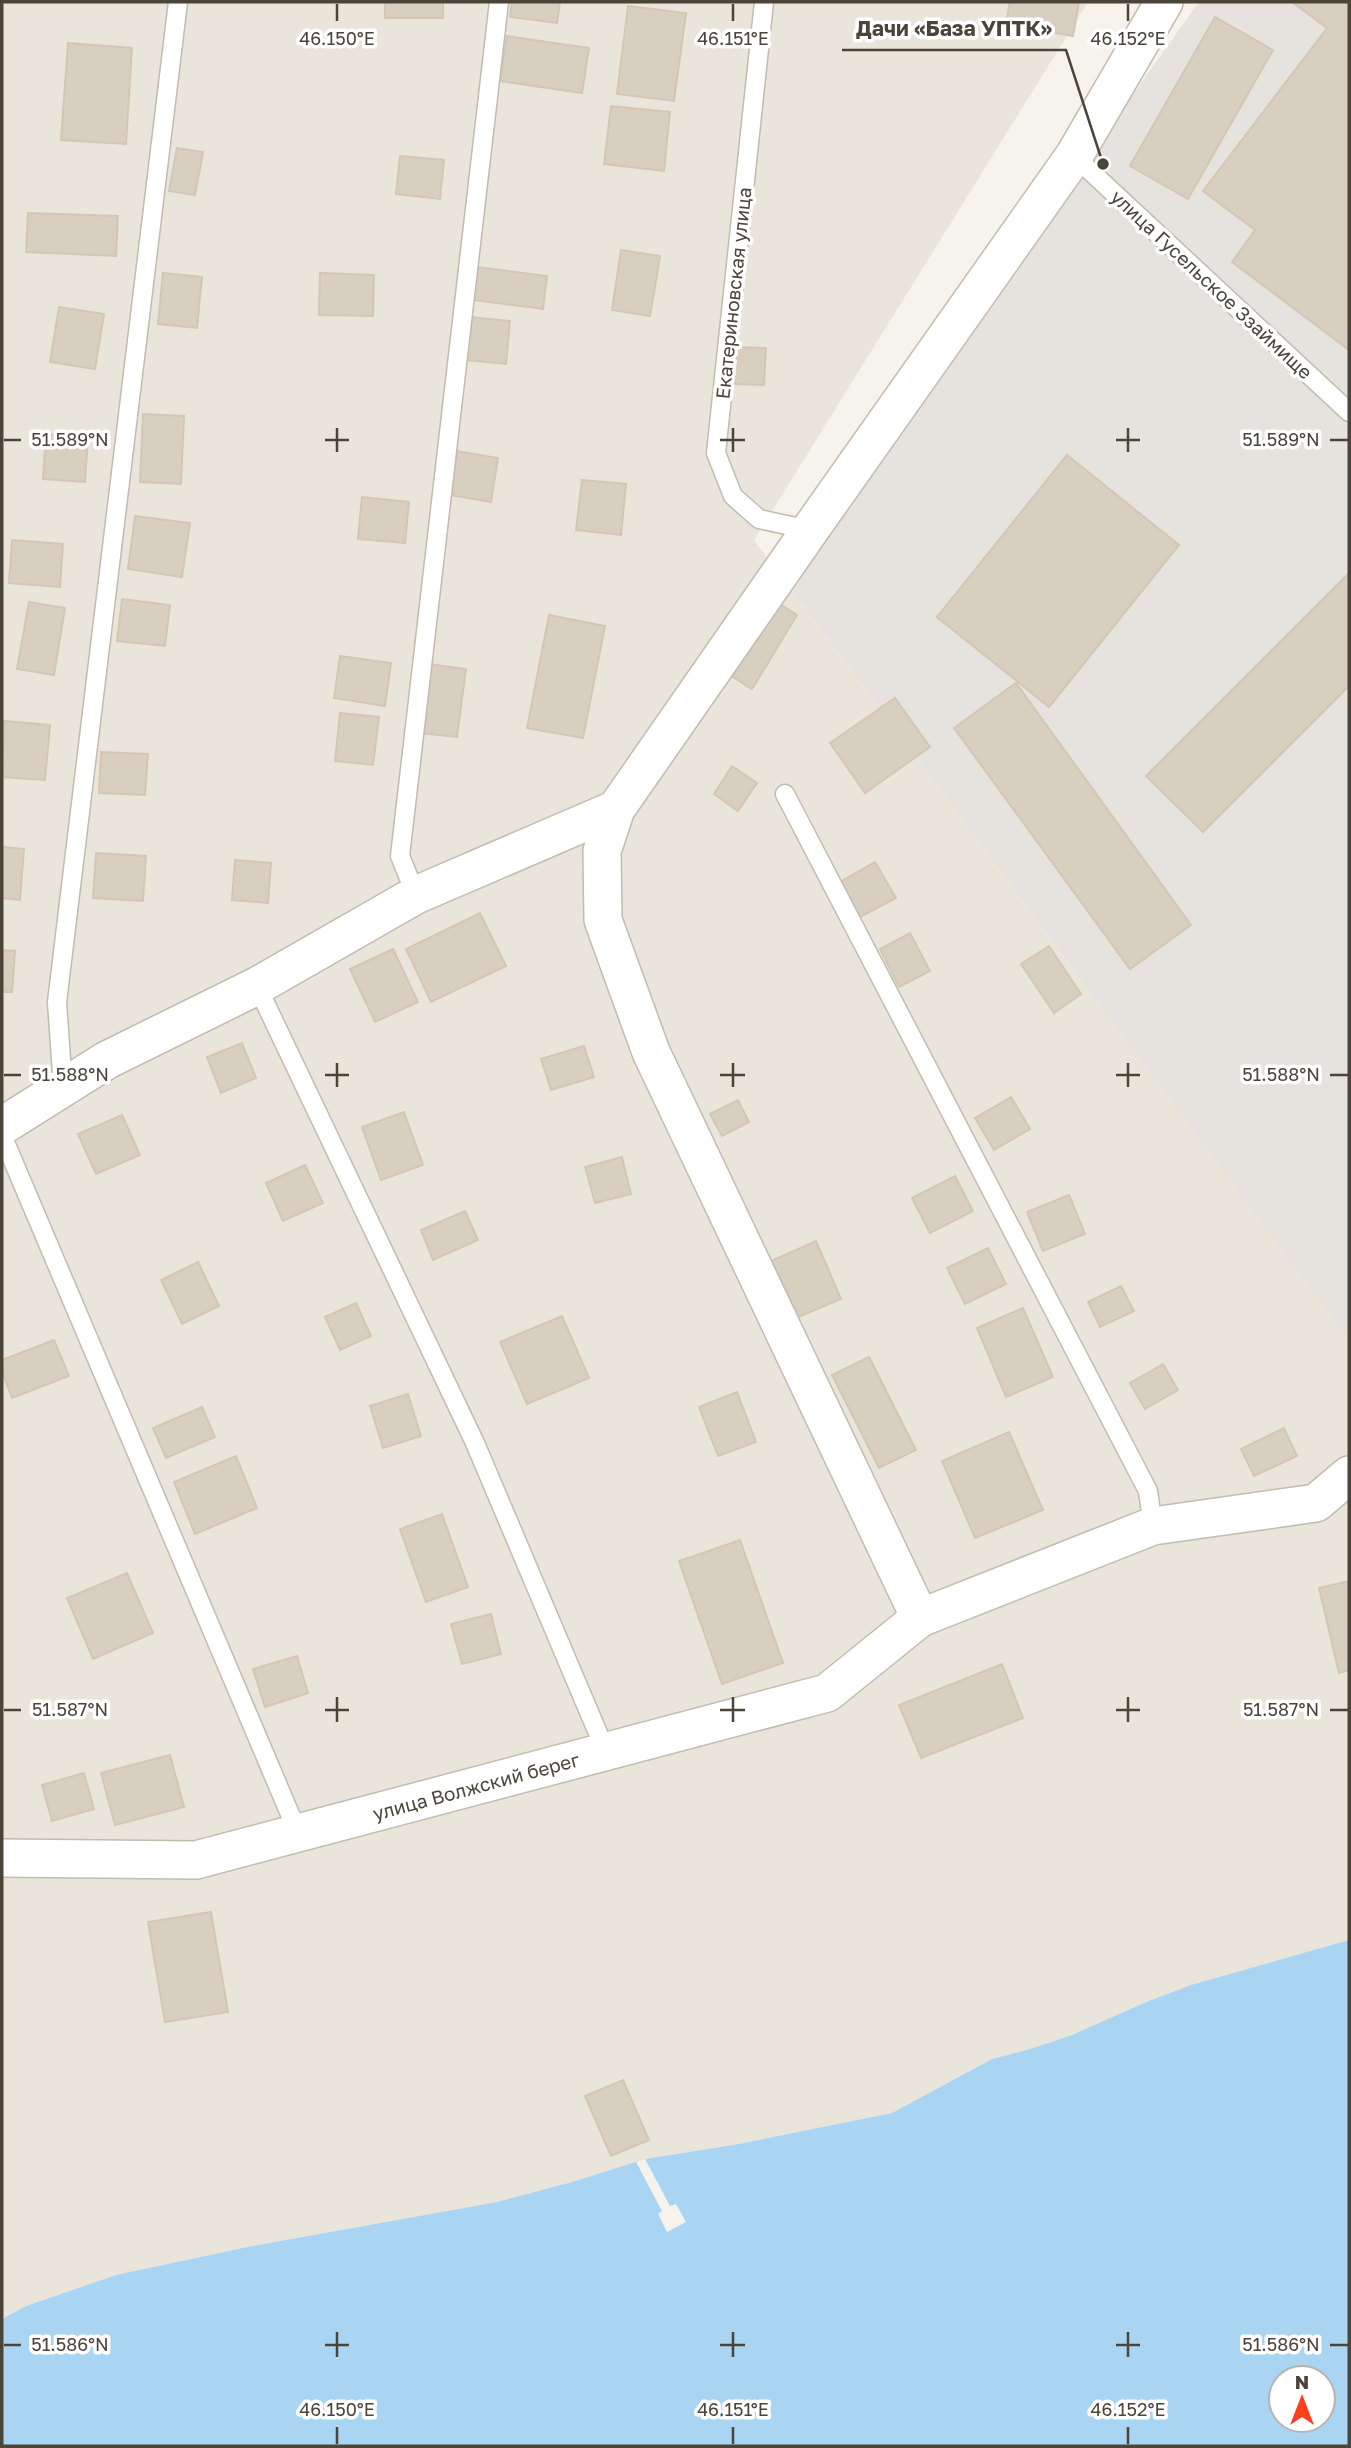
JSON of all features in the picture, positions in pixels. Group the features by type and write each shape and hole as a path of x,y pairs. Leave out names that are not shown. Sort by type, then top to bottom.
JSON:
{"street":[{"path":"920,1618 651,1052 603,920 602,851 616,809 1074,156 1164,2"},
{"path":"2,1126 107,1060 257,986 416,894 616,809"},
{"name":"улица Волжский берег","path":"2,1858 196,1860 827,1693 920,1618 1153,1526 1315,1503 1349,1475"}],"lane":[{"path":"63,1088 57,1002 178,2"},
{"path":"416,894 400,856 499,2"},
{"name":"Екатериновская улица","path":"764,2 716,453 733,496 760,519 810,530"},
{"name":"улица Гусельское Ззаймище","path":"1074,156 1349,412"},
{"path":"785,794 1148,1491 1153,1526"},
{"path":"257,986 475,1443 606,1752"},
{"path":"2,1135 298,1833"}],"shaded area":[{"path":"2,2 1088,2 754,540 1349,1342 1349,1940 1191,1985 1072,2035 992,2059 892,2113 739,2144 645,2159 497,2202 252,2246 116,2275 26,2306 2,2319"},
{"path":"1199,2 1349,2 1349,1342 784,580"}],"water":[{"path":"1349,1940 1349,2446 2,2446 2,2319 26,2306 116,2275 252,2246 497,2202 645,2159 739,2144 892,2113 992,2059 1072,2035 1191,1985"}],"pier":[{"path":"645,2159 670,2206 676,2204 686,2222 667,2232 658,2214 662,2211 636,2162"}],"building":[{"path":"385,2 443,2 443,18 385,18"},
{"path":"512,2 560,2 557,23 510,17"},
{"path":"1010,2 1079,2 1073,36 1006,24"},
{"path":"1292,2 1349,2 1349,350 1232,262 1255,230 1203,191 1327,28"},
{"path":"628,6 686,13 674,101 617,94"},
{"path":"1215,17 1273,50 1188,199 1130,166"},
{"path":"507,36 589,48 582,93 500,81"},
{"path":"68,43 132,48 126,144 61,140"},
{"path":"611,106 670,112 664,171 604,164"},
{"path":"177,148 203,152 195,195 169,191"},
{"path":"400,156 444,160 440,199 396,194"},
{"path":"28,213 118,216 116,256 26,252"},
{"path":"621,250 660,256 650,316 612,310"},
{"path":"478,267 547,276 543,309 473,300"},
{"path":"163,273 202,277 197,328 158,324"},
{"path":"320,273 374,275 373,316 319,315"},
{"path":"59,307 104,314 95,369 50,362"},
{"path":"470,317 510,321 506,364 466,360"},
{"path":"735,347 766,348 764,385 734,384"},
{"path":"143,414 184,416 181,484 140,482"},
{"path":"46,434 88,437 85,482 43,479"},
{"path":"457,451 498,458 491,502 450,495"},
{"path":"1067,455 1179,545 1049,707 937,617"},
{"path":"582,480 626,484 621,535 576,530"},
{"path":"362,497 409,502 405,543 358,539"},
{"path":"135,516 190,523 182,577 128,569"},
{"path":"12,540 63,544 60,587 9,583"},
{"path":"1349,573 1349,686 1203,832 1146,776"},
{"path":"768,596 797,615 752,689 722,670"},
{"path":"122,599 170,605 165,646 117,641"},
{"path":"29,602 65,608 54,675 17,669"},
{"path":"549,615 605,626 583,738 527,728"},
{"path":"340,656 391,663 385,706 334,698"},
{"path":"429,664 466,669 457,737 420,733"},
{"path":"1016,683 1191,925 1130,969 954,728"},
{"path":"895,698 930,747 865,793 830,743"},
{"path":"340,713 379,717 373,765 335,761"},
{"path":"4,721 50,725 45,780 2,777"},
{"path":"101,752 148,754 145,795 99,793"},
{"path":"732,766 757,783 738,811 714,794"},
{"path":"2,847 24,849 20,900 2,898"},
{"path":"96,853 146,856 143,901 93,898"},
{"path":"235,860 271,863 268,903 232,900"},
{"path":"875,862 896,898 860,917 840,882"},
{"path":"480,913 506,966 431,1002 406,949"},
{"path":"910,933 930,971 899,987 880,949"},
{"path":"1049,946 1081,994 1054,1013 1021,964"},
{"path":"393,949 418,1002 375,1022 350,969"},
{"path":"2,950 15,951 12,992 2,992"},
{"path":"242,1043 256,1078 221,1093 207,1057"},
{"path":"584,1046 594,1077 551,1090 541,1059"},
{"path":"1011,1097 1030,1129 994,1150 975,1118"},
{"path":"738,1100 749,1122 722,1136 710,1114"},
{"path":"404,1112 423,1165 381,1180 362,1127"},
{"path":"122,1115 140,1155 96,1174 78,1134"},
{"path":"622,1157 631,1194 595,1203 585,1167"},
{"path":"305,1165 323,1203 283,1221 266,1183"},
{"path":"955,1176 973,1211 930,1233 912,1198"},
{"path":"1069,1195 1085,1234 1043,1251 1027,1212"},
{"path":"465,1211 478,1240 433,1260 421,1230"},
{"path":"816,1241 841,1299 796,1318 771,1261"},
{"path":"988,1248 1006,1284 965,1304 947,1268"},
{"path":"198,1262 219,1306 182,1324 161,1280"},
{"path":"1121,1286 1134,1311 1100,1327 1088,1302"},
{"path":"356,1303 371,1336 340,1350 325,1317"},
{"path":"1023,1308 1053,1377 1006,1397 977,1328"},
{"path":"562,1316 589,1378 527,1404 500,1342"},
{"path":"54,1340 69,1376 12,1398 2,1371 2,1360"},
{"path":"869,1357 916,1450 879,1468 832,1375"},
{"path":"1163,1364 1178,1390 1145,1409 1130,1383"},
{"path":"737,1392 756,1442 718,1456 699,1407"},
{"path":"408,1394 421,1436 383,1448 370,1406"},
{"path":"202,1407 215,1437 166,1458 153,1428"},
{"path":"1284,1428 1297,1456 1254,1476 1241,1449"},
{"path":"1009,1432 1043,1510 975,1538 942,1461"},
{"path":"236,1456 257,1508 195,1534 174,1482"},
{"path":"442,1514 468,1587 426,1602 400,1529"},
{"path":"740,1540 783,1663 722,1684 679,1561"},
{"path":"127,1573 153,1633 93,1659 67,1598"},
{"path":"1349,1581 1349,1670 1339,1673 1319,1588"},
{"path":"491,1614 501,1654 462,1664 451,1624"},
{"path":"297,1656 308,1693 265,1707 253,1669"},
{"path":"1002,1664 1023,1718 921,1758 899,1705"},
{"path":"170,1755 184,1807 115,1825 101,1773"},
{"path":"84,1773 94,1809 52,1821 42,1785"},
{"path":"211,1912 228,2012 165,2022 148,1922"},
{"path":"623,2080 649,2140 611,2156 585,2096"}],"place":[{"name":"Дачи «База УПТК»","path":"1103,164"}]}
